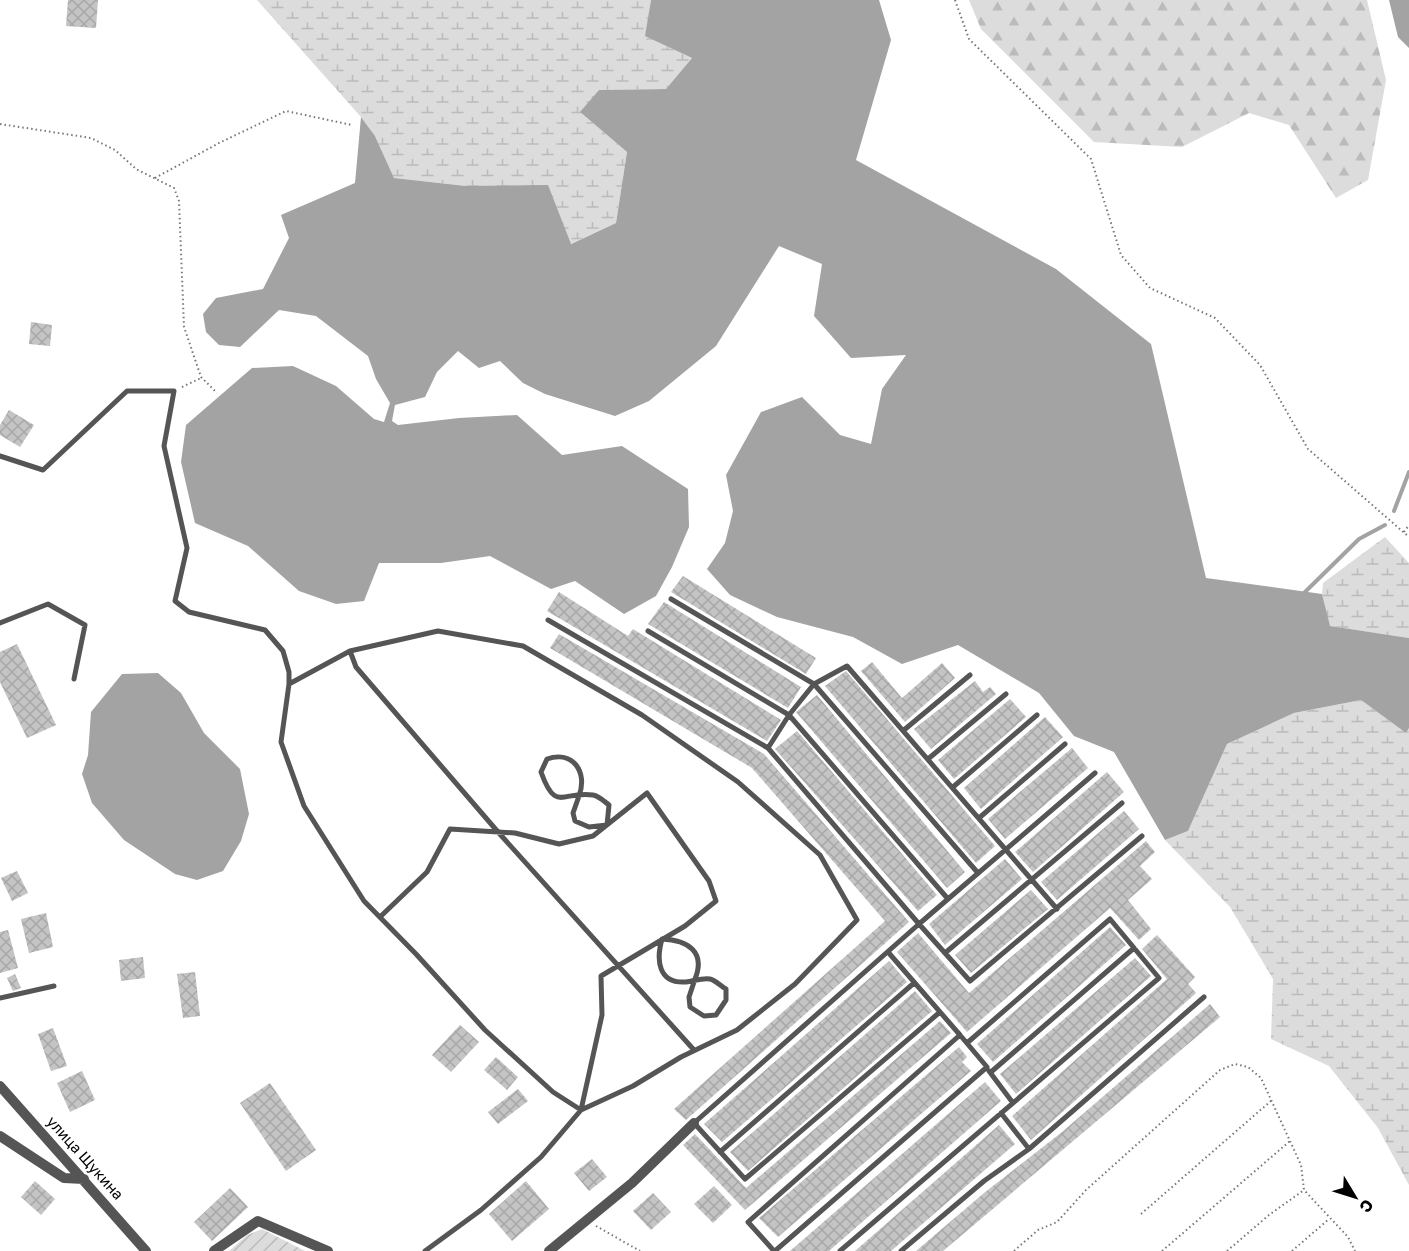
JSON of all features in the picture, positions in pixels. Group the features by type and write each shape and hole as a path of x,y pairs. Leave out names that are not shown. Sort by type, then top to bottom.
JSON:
{"street":[{"name":"улица Щукина","path":"0,1086 146,1251"},
{"path":"549,1251 632,1183 694,1123"},
{"path":"0,1136 64,1178 84,1179"},
{"path":"214,1251 258,1221 328,1251"}],"lane":[{"path":"0,456 43,470 127,391 174,391 164,446 187,548 175,601 189,612 265,630 283,651 289,672 289,684 281,742 304,806 364,901 485,1030 553,1092 581,1110"},
{"path":"671,599 814,684 978,873"},
{"path":"0,623 48,604 85,625 74,679"},
{"path":"548,620 768,748 970,981 1142,836"},
{"path":"289,684 350,651 438,631 524,646 642,715 738,782 820,855 857,920 795,984 737,1030 694,1050 633,1086 581,1110 542,1157 482,1210 425,1251"},
{"path":"648,631 789,715 948,899"},
{"path":"350,651 356,668 498,832 694,1050"},
{"path":"768,748 789,715 814,684 847,666 1057,909"},
{"path":"904,730 970,675"},
{"path":"928,759 1006,694"},
{"path":"953,787 1037,715"},
{"path":"979,819 1065,744"},
{"path":"607,825 589,827 575,821 573,813 579,796 584,783 581,772 572,761 556,755 547,759 541,772 547,791 558,798 579,796 595,795 609,805 607,825"},
{"path":"940,1012 745,1179 694,1123 919,924 1095,773"},
{"path":"380,917 427,872 450,829 515,833 559,844 593,836 647,793 709,881 716,902 685,926 601,976 602,1015 581,1110"},
{"path":"945,953 1122,803"},
{"path":"840,1251 1159,978 1110,919 967,1043"},
{"path":"662,939 657,956 664,975 674,982 695,980 711,979 726,989 726,1000 716,1015 704,1016 690,1007 689,997 695,980 700,967 693,950 681,942 662,939"},
{"path":"960,1035 748,1222 774,1251 1134,948"},
{"path":"888,952 967,1043 1013,1103"},
{"path":"720,1152 914,983"},
{"path":"0,998 54,986"},
{"path":"901,1251 984,1181 1029,1149 1204,997"},
{"path":"1001,1113 1029,1149"}],"path":[{"path":"955,0 969,39 1091,159 1121,255 1150,288 1215,318 1260,365 1308,449 1409,537"},
{"path":"155,178 286,111 352,125"},
{"path":"0,124 92,138 115,150 136,169 174,188 179,201 184,327 201,377 217,393"},
{"path":"174,391 201,377"},
{"path":"1404,532 1409,525"},
{"path":"1014,1251 1038,1230 1057,1222 1086,1190 1220,1070 1235,1064 1248,1067 1261,1078 1301,1165 1304,1190 1348,1237 1355,1251"},
{"path":"1141,1214 1272,1100"},
{"path":"1162,1251 1290,1141"},
{"path":"1227,1251 1269,1215 1304,1190"},
{"path":"1292,1251 1329,1219"},
{"path":"587,1221 640,1251"}],"green space":[{"path":"257,0 651,0 646,36 692,58 666,89 599,90 581,113 627,152 616,223 570,244 466,186 394,178 375,136 361,117"},
{"path":"969,0 1367,0 1386,80 1368,180 1336,198 1289,125 1249,113 1182,147 1094,142 981,29"},
{"path":"1385,537 1409,563 1409,638 1329,626 1322,594 1323,583"},
{"path":"1361,700 1406,733 1409,728 1409,1185 1378,1128 1329,1066 1271,1039 1273,979 1230,907 1165,840 1188,831 1227,744 1294,713"},
{"path":"262,1229 305,1251 229,1251 247,1235"}],"shaded area":[{"path":"651,0 879,0 891,40 856,160 1056,269 1151,344 1206,578 1322,594 1330,626 1409,638 1409,728 1406,733 1361,700 1294,713 1227,744 1188,831 1165,840 1114,752 1074,736 1039,693 958,645 902,664 853,637 777,617 730,595 707,569 725,543 733,511 726,475 761,412 802,397 840,435 871,444 882,389 906,355 851,358 814,316 822,264 779,246 716,346 649,401 615,416 545,394 523,383 500,361 479,368 458,351 437,372 425,397 395,405 392,421 398,425 459,418 517,415 562,455 622,446 688,489 689,527 672,567 656,596 624,614 575,581 551,589 490,556 441,563 379,563 364,601 336,604 299,591 248,546 195,523 181,462 186,425 252,368 293,366 336,386 374,419 384,422 390,403 376,379 368,356 316,316 279,310 240,347 219,345 206,332 203,314 216,298 263,289 289,238 281,215 355,183 361,117 375,136 394,178 466,186 548,185 571,244 616,223 627,152 580,112 599,90 666,89 692,58 645,36"},
{"path":"1389,0 1409,0 1409,48 1398,37"},
{"path":"158,673 181,693 204,733 240,769 249,814 241,841 223,871 197,880 175,874 124,840 92,803 82,774 88,755 91,712 122,674"}],"building":[{"path":"68,0 98,0 96,28 66,26"},
{"path":"31,322 52,325 50,346 29,344"},
{"path":"9,410 34,425 20,447 0,435 0,425"},
{"path":"683,576 816,658 806,674 671,592"},
{"path":"559,592 628,636 633,629 781,720 767,741 547,611"},
{"path":"664,602 801,687 788,708 648,624"},
{"path":"559,634 764,754 909,922 686,1120 674,1109 885,921 752,768 550,648"},
{"path":"17,644 56,725 27,738 0,682 0,652"},
{"path":"872,662 902,698 942,663 955,678 905,722 861,671"},
{"path":"846,671 995,846 976,863 825,686"},
{"path":"975,681 983,692 990,687 996,694 931,749 914,729"},
{"path":"817,695 965,872 947,888 796,712"},
{"path":"1010,699 1026,717 954,779 938,760"},
{"path":"1045,717 1063,737 981,809 964,788"},
{"path":"797,731 937,895 918,911 775,749"},
{"path":"1072,748 1088,768 1005,839 988,819"},
{"path":"1107,772 1124,792 1033,872 1015,852"},
{"path":"1124,811 1139,829 1057,900 1041,882"},
{"path":"1146,841 1155,852 1140,866 1152,879 1128,900 1151,929 1139,940 1110,908 967,1032 897,952 918,933 969,993"},
{"path":"1005,859 1022,879 945,945 929,924"},
{"path":"17,871 28,893 12,901 1,878"},
{"path":"1031,890 1048,909 971,973 955,955"},
{"path":"46,913 53,947 29,953 21,919"},
{"path":"1110,927 1126,945 993,1062 977,1044"},
{"path":"8,930 18,968 0,973 0,932"},
{"path":"1157,935 1195,977 1188,984 1196,993 1031,1140 1012,1116 1167,979 1142,949"},
{"path":"143,957 145,978 121,981 119,960"},
{"path":"1135,958 1151,976 1016,1094 1000,1074"},
{"path":"889,961 907,982 722,1142 704,1124"},
{"path":"195,972 200,1016 183,1018 177,974"},
{"path":"15,974 21,988 13,991 7,978"},
{"path":"915,991 932,1011 748,1171 730,1152"},
{"path":"1210,1004 1220,1017 943,1251 916,1251 984,1193 1062,1132"},
{"path":"940,1021 951,1033 745,1210 683,1145 695,1134 746,1188"},
{"path":"460,1025 479,1042 451,1072 432,1055"},
{"path":"53,1028 67,1066 51,1071 38,1034"},
{"path":"959,1047 967,1057 962,1062 971,1071 778,1237 759,1218"},
{"path":"496,1057 518,1077 507,1090 484,1070"},
{"path":"82,1071 95,1100 70,1112 57,1083"},
{"path":"985,1082 1001,1101 829,1251 790,1251"},
{"path":"270,1083 316,1150 286,1171 240,1103"},
{"path":"518,1089 528,1101 498,1124 488,1112"},
{"path":"999,1125 1015,1144 891,1251 855,1251"},
{"path":"592,1159 607,1177 589,1191 574,1173"},
{"path":"35,1181 55,1199 41,1215 21,1197"},
{"path":"526,1181 549,1209 512,1241 489,1214"},
{"path":"714,1186 732,1205 713,1223 694,1204"},
{"path":"230,1188 248,1207 212,1241 194,1222"},
{"path":"653,1193 671,1212 651,1230 633,1211"}],"waterway":[{"path":"1394,511 1409,472"},
{"path":"1305,592 1359,539 1385,525"}]}
